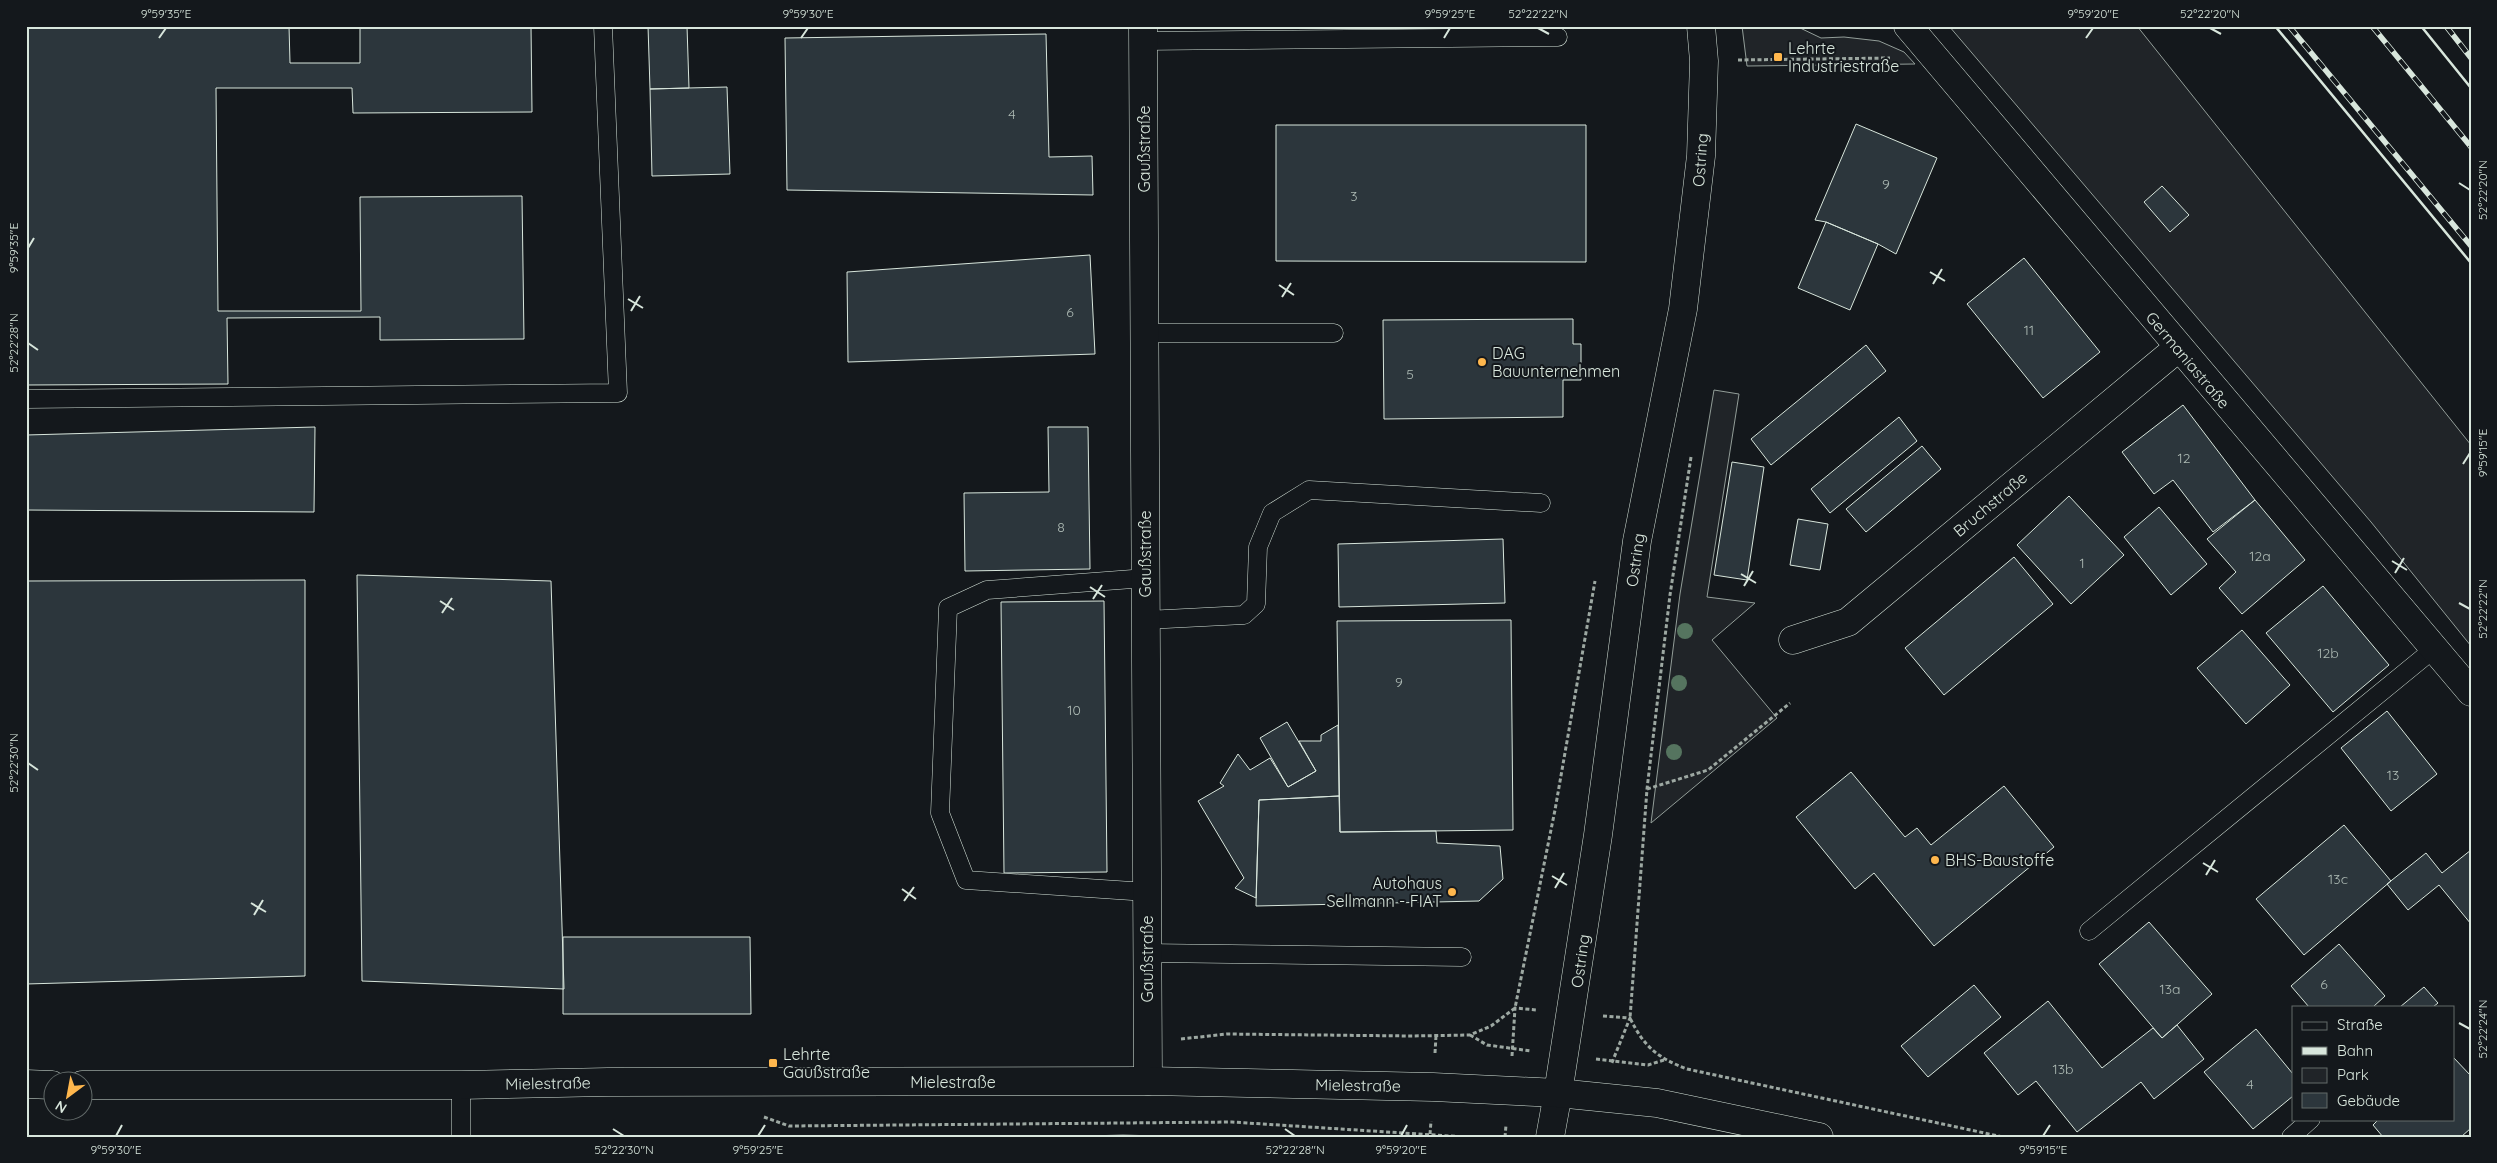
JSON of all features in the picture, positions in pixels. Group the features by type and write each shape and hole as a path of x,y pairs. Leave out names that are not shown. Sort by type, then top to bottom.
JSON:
{"street":[{"name":"Ostring","path":"1550,1137 1598,835 1637,541 1683,309 1701,156 1704,61 1701,26"},
{"name":"Germaniastraße","path":"1908,26 2178,348 2471,692"},
{"name":"Gaußstraße","path":"1143,34 1148,1081"},
{"name":"Bruchstraße","path":"1792,640 1848,622 2178,348"},
{"name":"Mielestraße","path":"92,1085 1148,1081 1433,1087 1558,1094 1657,1103 1819,1137"},
{"path":"26,1084 42,1084"}],"lane":[{"path":"26,399 618,393 603,26"},
{"path":"1143,34 1558,37"},
{"path":"1144,333 1334,333"},
{"path":"1146,620 1244,616 1256,604 1258,547 1272,513 1309,490 1541,503"},
{"path":"1146,578 987,590 948,608 940,813 966,880 1147,892"},
{"path":"2089,931 2435,648"},
{"path":"1147,953 1462,956"},
{"path":"461,1085 461,1137"},
{"path":"2292,1137 2310,1120"}],"path":[{"path":"1735,60 1933,58"},
{"path":"1691,454 1670,595 1647,789 1630,1018 1648,1047 1664,1060 1688,1070 2003,1137"},
{"path":"1647,789 1708,770 1790,703"},
{"path":"1452,1136 1465,1137"}],"green space":[{"path":"1742,26 1796,26 1821,38 1844,37 1879,41 1904,52 1915,64 1747,66"},
{"path":"1949,26 2137,26 2471,445 2471,646 2371,522"},
{"path":"1714,390 1739,394 1707,597 1755,603 1712,640 1777,718 1651,823 1680,594"},
{"path":"1123,1135 1189,1137 1054,1137"}],"building":[{"path":"26,26 289,26 290,63 360,63 360,26 531,26 532,112 353,113 352,88 216,88 218,311 361,311 360,197 522,196 524,339 380,340 380,317 227,318 228,384 26,385"},
{"path":"648,26 687,26 689,88 650,89"},
{"path":"1046,34 1049,157 1092,156 1093,195 787,190 785,38"},
{"path":"727,87 730,174 652,176 650,89"},
{"path":"1856,124 1937,158 1896,254 1878,244 1826,222 1815,220"},
{"path":"1276,125 1586,125 1586,262 1276,261"},
{"path":"2162,186 2189,215 2170,232 2144,202"},
{"path":"1826,222 1878,244 1850,310 1798,288"},
{"path":"1090,255 1095,354 848,362 847,272"},
{"path":"2024,258 2100,352 2043,398 1967,304"},
{"name":"DAG Bauunternehmen","path":"1573,319 1573,344 1581,344 1581,380 1563,380 1563,417 1384,419 1383,320"},
{"path":"1866,345 1886,371 1771,465 1751,439"},
{"path":"2183,405 2255,500 2213,532 2173,480 2154,494 2122,452"},
{"path":"1899,417 1917,441 1830,513 1811,489"},
{"path":"315,427 314,512 26,510 26,435"},
{"path":"1048,427 1088,427 1090,569 965,571 964,493 1049,492"},
{"path":"1922,446 1941,469 1866,532 1846,509"},
{"path":"1732,462 1764,467 1747,580 1714,575"},
{"path":"2069,496 2124,555 2071,604 2017,545"},
{"path":"2255,500 2305,560 2242,614 2219,588 2236,572 2207,539"},
{"path":"2159,507 2207,564 2171,595 2124,537"},
{"path":"1798,519 1828,524 1820,570 1790,565"},
{"path":"1503,539 1505,603 1339,607 1338,544"},
{"path":"2014,557 2053,604 1944,695 1905,648"},
{"path":"357,575 551,581 564,989 362,981"},
{"path":"305,580 305,976 26,984 26,581"},
{"path":"2323,586 2389,665 2333,712 2266,633"},
{"path":"1104,601 1107,872 1004,873 1001,602"},
{"path":"1511,620 1513,830 1340,832 1337,621"},
{"path":"2242,630 2290,685 2246,724 2197,668"},
{"path":"2387,711 2437,774 2391,811 2341,748"},
{"path":"1287,722 1316,771 1288,787 1260,738"},
{"path":"1338,725 1339,796 1259,800 1256,898 1235,888 1244,878 1198,801 1224,786 1220,783 1238,754 1250,770 1270,758 1288,787 1316,771 1299,741 1321,741 1321,735"},
{"name":"BHS-Baustoffe","path":"1851,772 1905,837 1917,828 1931,845 2004,786 2054,847 1934,946 1874,873 1855,889 1796,817"},
{"path":"1339,796 1340,832 1436,831 1437,843 1500,846 1503,879 1479,901 1256,906 1259,800"},
{"path":"2344,825 2391,881 2304,955 2256,899"},
{"path":"2471,850 2471,924 2439,885 2408,910 2387,884 2426,853 2442,873"},
{"path":"2149,922 2212,994 2162,1038 2099,964"},
{"path":"563,937 750,937 751,1014 563,1014"},
{"path":"2339,944 2385,996 2374,1006 2308,1006 2291,986"},
{"path":"1974,985 2001,1017 1928,1077 1901,1046"},
{"path":"2424,987 2438,1003 2434,1006 2401,1006"},
{"path":"2048,1001 2102,1068 2153,1028 2162,1038 2177,1025 2204,1059 2154,1099 2141,1082 2077,1132 2036,1081 2018,1095 1984,1053"},
{"path":"2256,1029 2292,1073 2292,1097 2253,1129 2204,1072"},
{"path":"2454,1058 2471,1076 2471,1128 2461,1137 2383,1137 2373,1125 2378,1120 2454,1120"}],"railway":[{"path":"2289,26 2471,246"},
{"path":"2372,26 2471,147"},
{"path":"2446,26 2471,58"}],"wall":[{"path":"2275,26 2471,263"},
{"path":"2421,26 2471,88"}],"place":[{"name":"Lehrte Industriestraße","path":"1778,57"},
{"name":"DAG Bauunternehmen","path":"1482,362"},
{"name":"BHS-Baustoffe","path":"1935,860"},
{"name":"Autohaus Sellmann - FIAT","path":"1452,892"},
{"name":"Lehrte Gaußstraße","path":"773,1063"}]}
